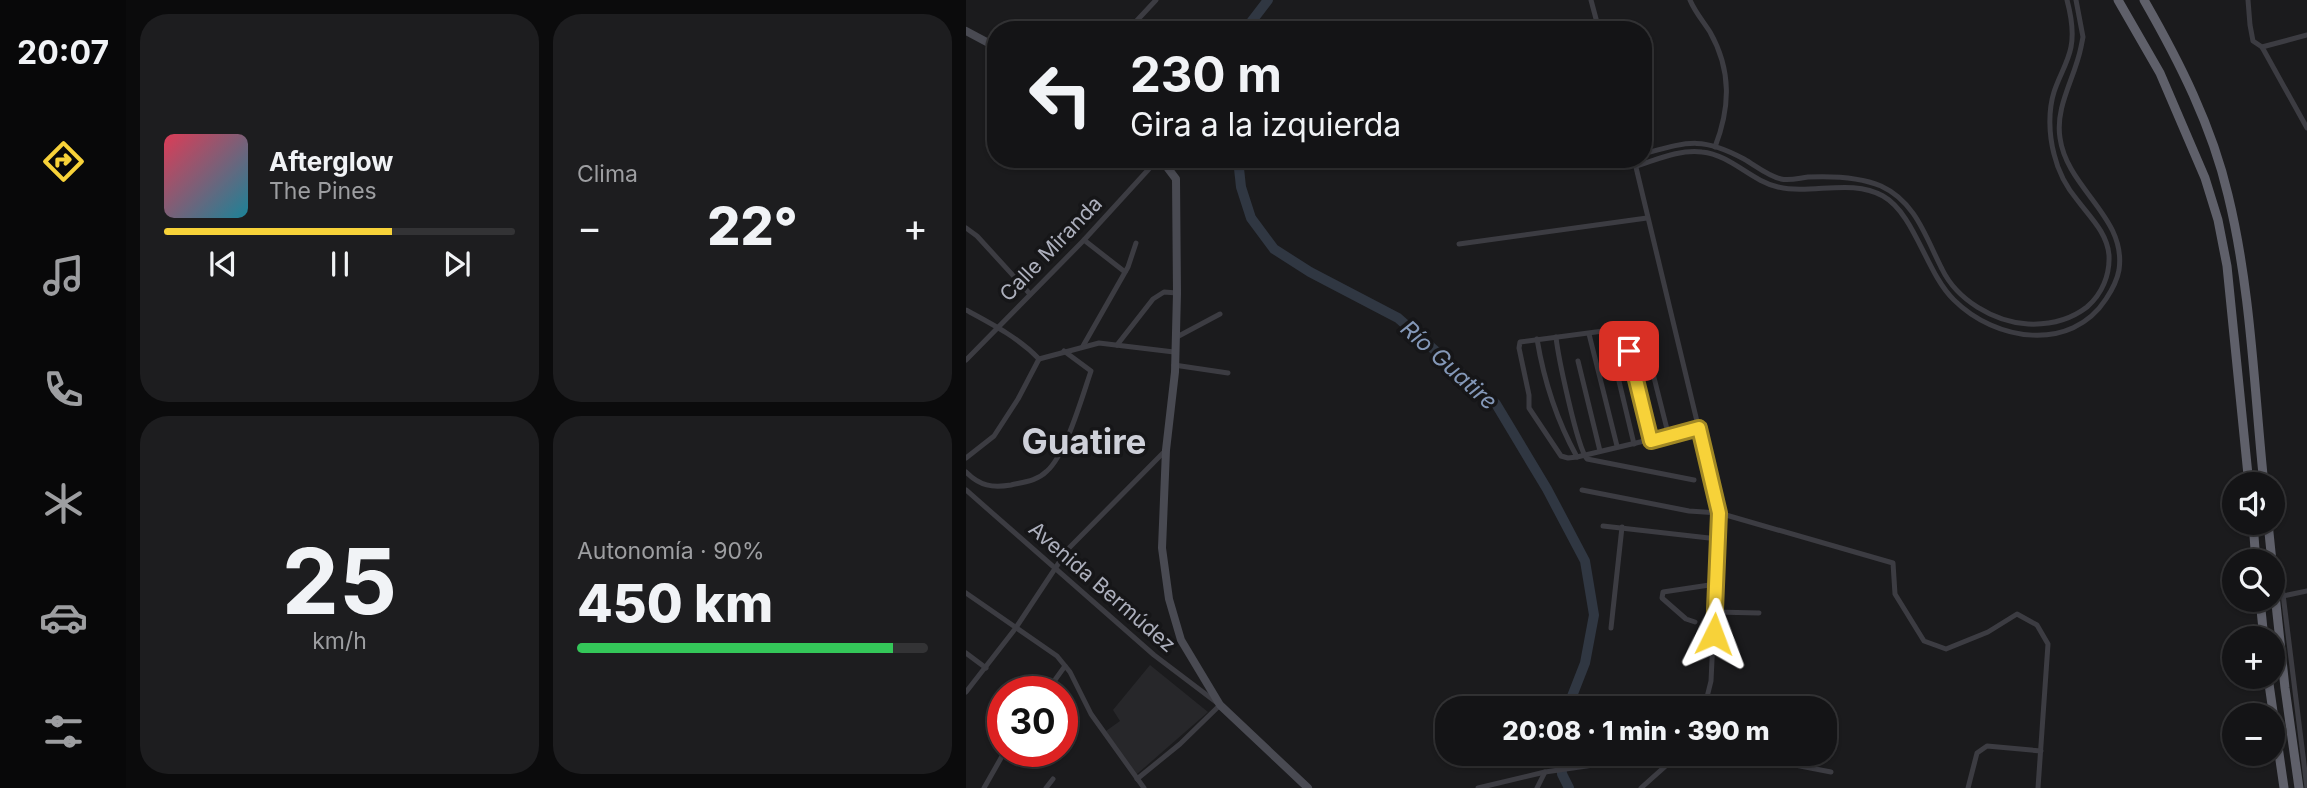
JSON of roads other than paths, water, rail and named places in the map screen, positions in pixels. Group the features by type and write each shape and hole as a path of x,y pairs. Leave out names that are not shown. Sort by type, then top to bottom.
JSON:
{"highway":[{"path":"2118,0 2141,37 2171,96 2205,178 2218,220 2227,266 2248,472"},
{"path":"2144,0 2194,97 2228,192 2246,286 2263,472"},
{"path":"2277,612 2284,688 2305,786"},
{"path":"2270,689 2284,788"}],"main road":[{"path":"966,31 987,42"},
{"path":"1167,168 1176,179 1177,293 1162,548 1169,599 1181,640 1220,705 1308,788"}],"street":[{"path":"1136,21 1156,0"},
{"path":"1591,0 1597,21"},
{"path":"1690,0 1715,44 1727,86 1723,126 1713,154"},
{"path":"1652,151 1676,144 1701,142 1716,145 1778,178 1841,179 1881,186 1912,211 1943,272 1962,295 1976,306 1992,315 2021,323 2050,323 2074,316 2093,302 2101,292 2107,275 2109,254 2100,230 2067,186 2054,155 2051,138 2054,92 2067,62 2072,36 2067,0"},
{"path":"1652,161 1692,151 1713,154 1778,187 1842,188 1879,194 1896,206 1941,286 1972,316 1995,327 2032,335 2075,328 2094,315 2108,296 2119,272 2113,230 2071,170 2060,138 2060,112 2081,47 2076,0"},
{"path":"2248,0 2253,41 2263,47 2307,128"},
{"path":"2263,47 2307,35"},
{"name":"Calle Miranda","path":"966,360 1151,168"},
{"path":"1636,168 1719,513 1712,681 1708,696"},
{"path":"1459,244 1647,218"},
{"path":"966,228 977,236 1030,294"},
{"path":"1084,240 1125,272"},
{"path":"1083,346 1125,272 1136,243"},
{"path":"1117,345 1153,299 1164,292 1177,293"},
{"path":"966,310 997,327 1040,359"},
{"path":"1175,338 1220,314"},
{"path":"1670,437 1641,326 1520,342 1518,348 1529,395 1529,408 1557,453 1569,458 1581,456 1617,446 1670,437 1699,428"},
{"path":"1623,329 1651,441"},
{"path":"1607,331 1634,444"},
{"path":"1589,334 1617,446"},
{"path":"1556,337 1558,358 1581,456"},
{"path":"1537,339 1541,367 1553,409 1581,456 1594,462 1694,480"},
{"path":"966,458 994,436 1040,359 1099,343 1174,352"},
{"path":"966,472 978,483 1001,487 1033,480 1046,472 1059,457 1091,371 1064,352"},
{"path":"1578,361 1601,451"},
{"path":"1174,365 1228,373"},
{"path":"966,692 1015,629 1068,550 1166,450"},
{"name":"Avenida Bermúdez","path":"966,490 1154,655 1220,705"},
{"path":"1582,490 1689,511 1719,513 1892,563 1895,594 1916,629 1924,640 1946,649 1988,632 2017,614 2036,625 2048,644 2038,788"},
{"path":"1603,526 1718,538"},
{"path":"1611,628 1622,527"},
{"path":"1695,622 1686,619 1662,598 1663,593 1716,584"},
{"path":"2285,596 2307,591"},
{"path":"966,593 1057,656 1091,714 1141,784 1220,705"},
{"path":"1715,612 1759,612"},
{"path":"2285,612 2305,786"},
{"path":"966,653 986,668"},
{"path":"1058,676 1065,666"},
{"path":"1968,788 1977,753 1987,746 2041,751"},
{"path":"1478,788 1545,772 1584,766"},
{"path":"1641,788 1666,766"},
{"path":"1800,766 1831,772"},
{"path":"984,788 995,767"},
{"path":"1537,788 1545,772"},
{"path":"1046,788 1053,779"}],"waterway":[{"name":"Río Guatire","path":"1252,21 1268,0"},
{"name":"Río Guatire","path":"1239,168 1241,187 1251,218 1274,249 1310,272 1398,318 1496,404 1547,489 1585,561 1594,615 1585,663 1572,696"},
{"name":"Río Guatire","path":"1562,766 1562,774 1569,788"}],"district":[{"name":"Guatire","path":"1084,442"}]}
